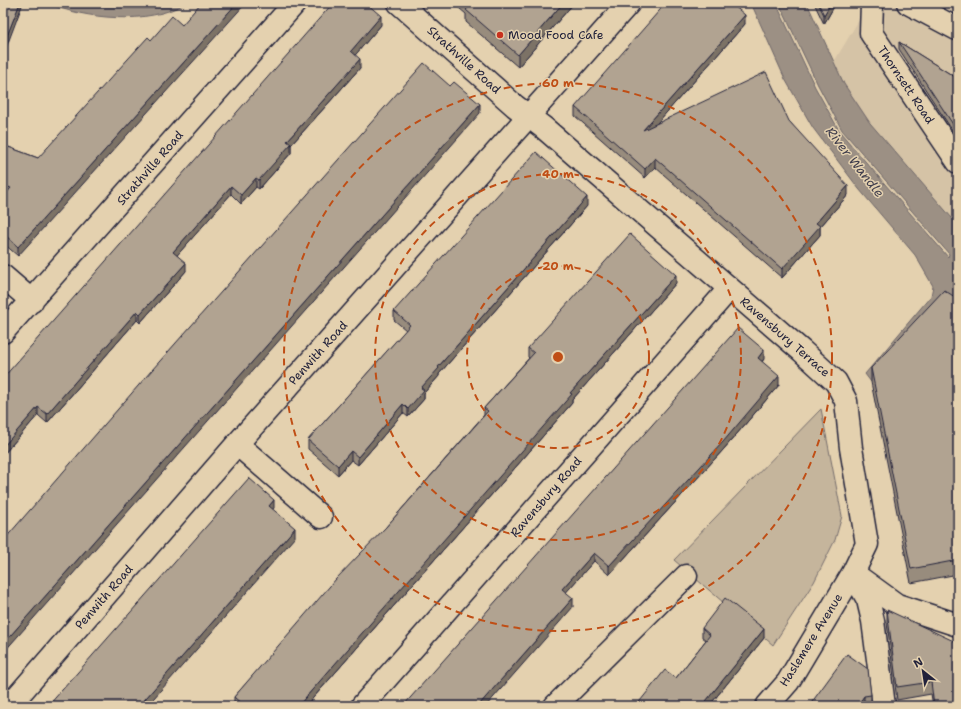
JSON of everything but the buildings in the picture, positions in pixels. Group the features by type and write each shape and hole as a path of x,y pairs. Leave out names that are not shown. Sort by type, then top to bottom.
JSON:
{"street":[{"name":"Strathville Road","path":"3,332 295,3"},
{"name":"Strathville Road","path":"399,3 529,117"},
{"name":"Penwith Road","path":"9,706 237,444 629,3"},
{"name":"Thornsett Road","path":"872,3 871,33 958,162"},
{"path":"908,3 957,29"},
{"name":"Ravensbury Terrace","path":"529,117 802,351 836,382 846,401 851,448 867,544 853,573"},
{"path":"3,276 32,301"},
{"name":"Ravensbury Road","path":"362,706 729,289"},
{"path":"237,444 321,517"},
{"path":"853,573 897,605 958,625"},
{"path":"853,573 868,600 873,621 884,706"},
{"name":"Haslemere Avenue","path":"767,706 788,682 853,573"},
{"path":"555,706 686,576"}],"shaded area":[{"path":"869,3 958,3 958,225 870,123 844,84 834,62"},
{"path":"821,409 842,516 835,540 814,582 773,645 674,560"}],"water":[{"path":"46,3 186,3 171,10 154,15 116,18 79,13"},
{"name":"River Wandle","path":"751,3 776,3 815,87 840,132 948,257 949,254 842,130 818,85 779,3 807,3 844,84 870,123 958,225 958,313 944,305 871,382 865,374 931,296 933,286 915,255 859,189 813,128 785,79"}],"place":[{"name":"Mood Food Cafe","path":"500,35"}]}
